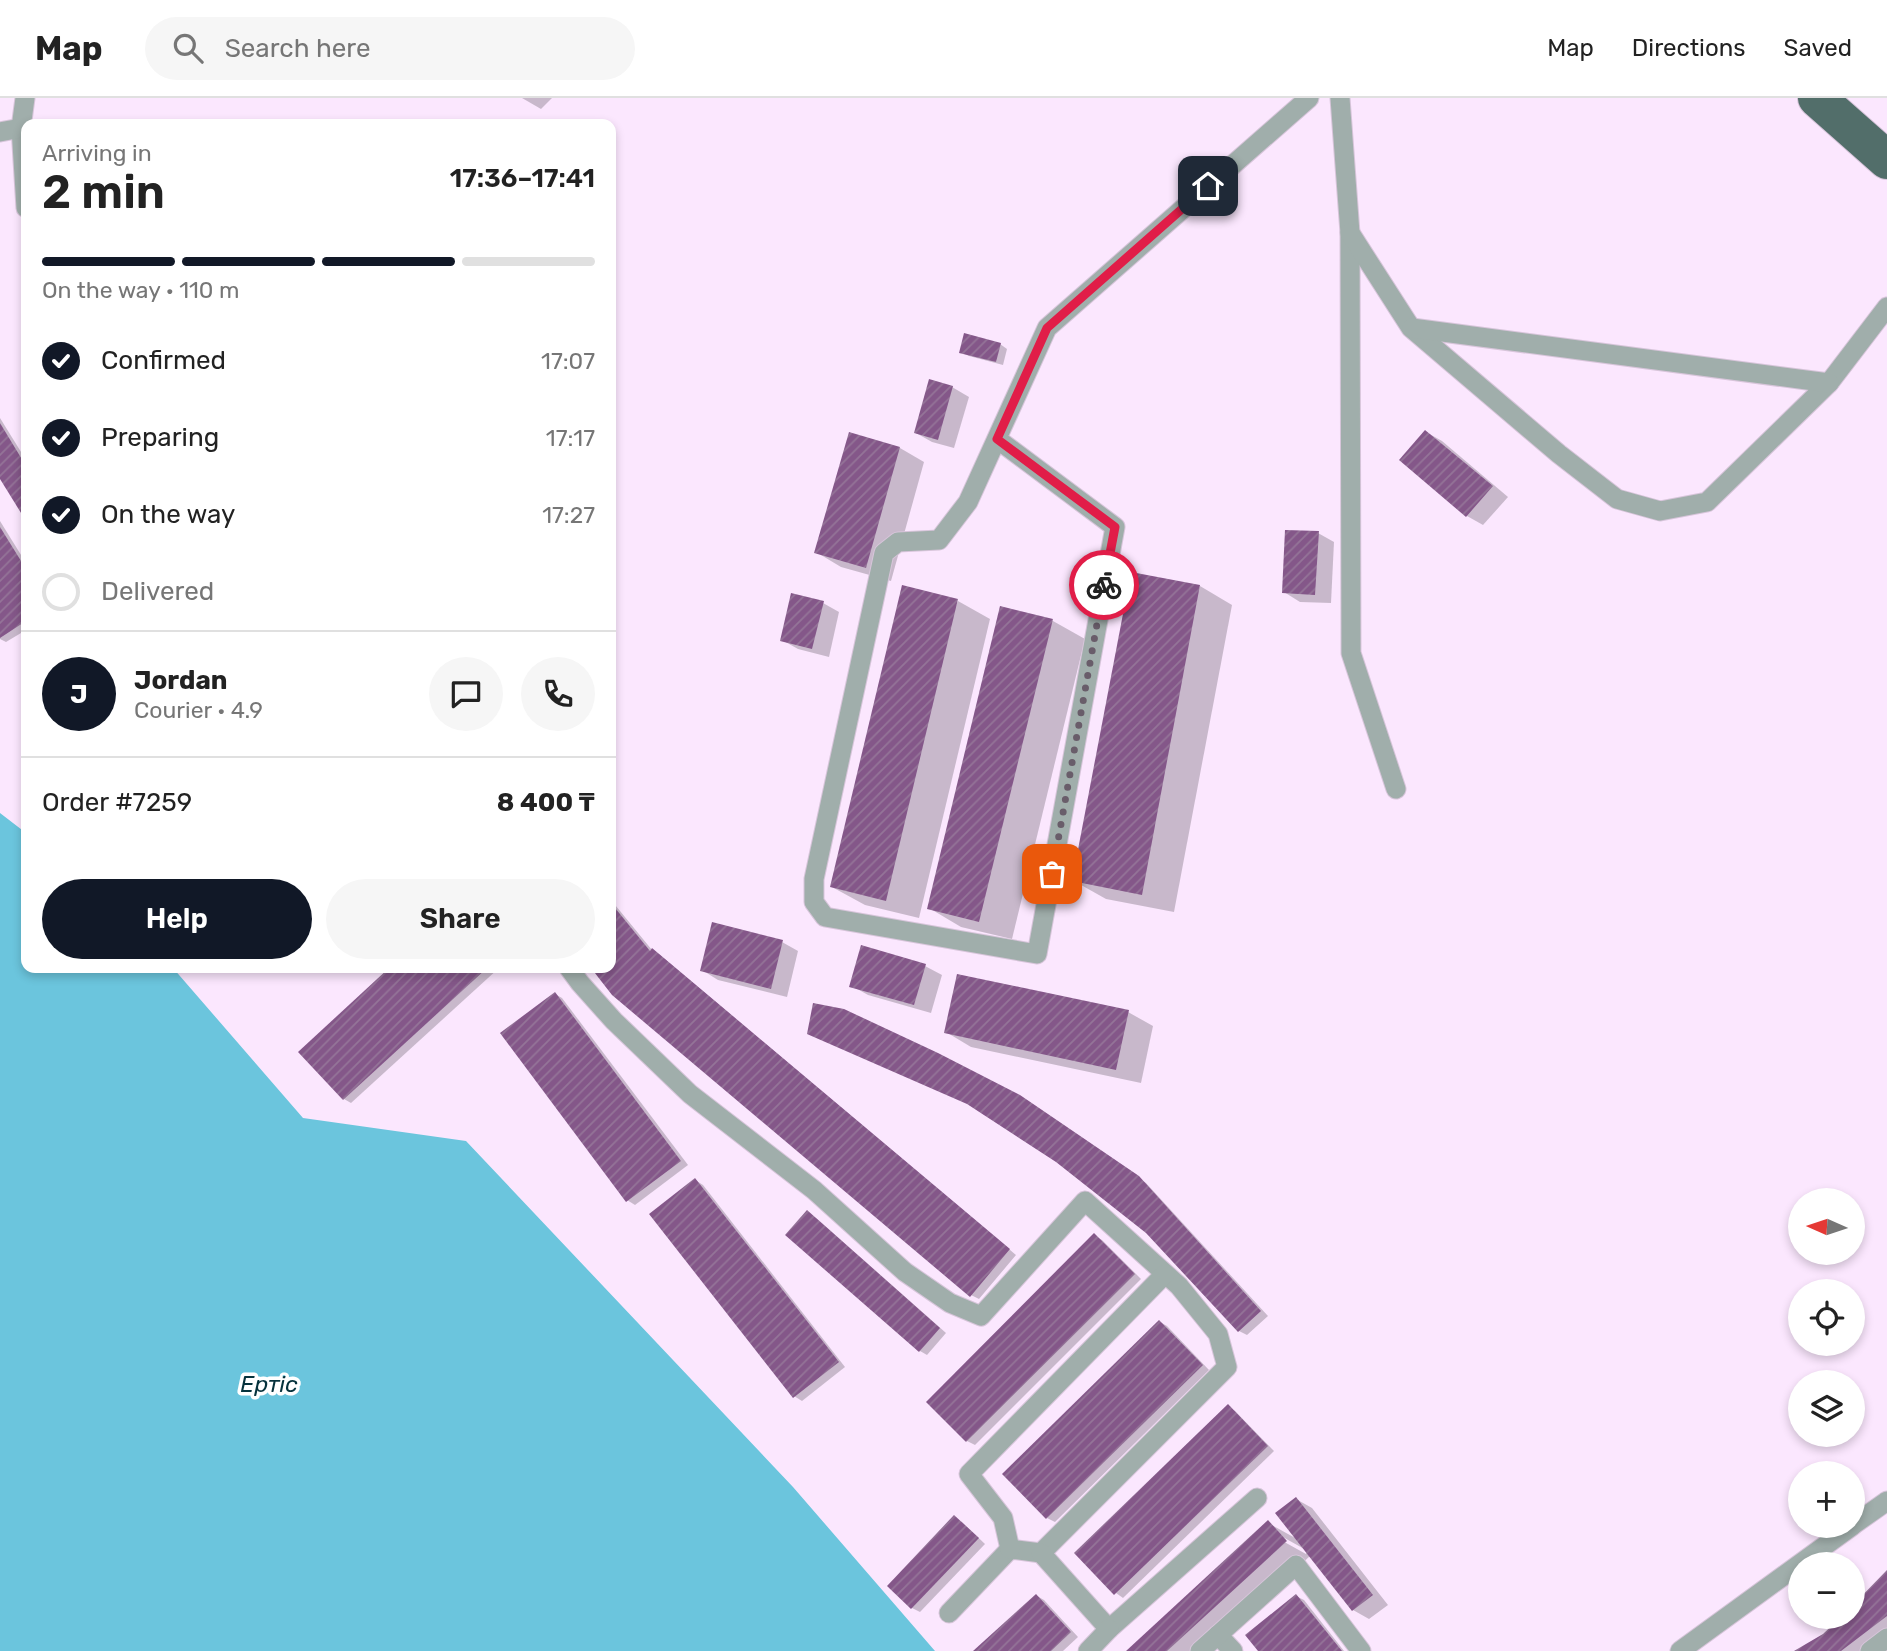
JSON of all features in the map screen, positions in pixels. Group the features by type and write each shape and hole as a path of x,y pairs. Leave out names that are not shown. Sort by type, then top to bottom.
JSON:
{"highway":[{"path":"1817,98 1887,160"}],"lane":[{"path":"22,119 25,98"},
{"path":"997,439 1115,527 1037,954 825,917 814,902 814,879 884,554 898,542 939,540 968,502 1047,328 1309,98"},
{"path":"1340,98 1350,233 1351,653 1396,789"},
{"path":"0,132 21,128"},
{"path":"1350,233 1411,328 1559,454 1617,499 1660,511 1707,502 1829,383 1887,307"},
{"path":"1411,328 1829,383"},
{"path":"573,973 614,1021 690,1094 814,1190 905,1272 950,1303 981,1316 1085,1201 1179,1286 1218,1334 1227,1367 1041,1553"},
{"path":"1010,1549 1003,1518 969,1474 1165,1273"},
{"path":"1088,1651 1109,1629 1257,1498"},
{"path":"1865,1517 1887,1501"},
{"path":"1680,1651 1836,1538"},
{"path":"1010,1549 1041,1553 1109,1629"},
{"path":"949,1613 1010,1549"},
{"path":"1200,1651 1296,1565 1361,1651"},
{"path":"1218,1635 1233,1651"},
{"path":"1870,1651 1887,1638"}],"water":[{"name":"Ертіс","path":"0,813 21,829 21,973 177,973 303,1118 466,1141 793,1487 935,1651 0,1651"}],"building":[{"path":"964,333 1001,343 996,362 959,353"},
{"path":"929,379 953,386 938,440 914,433"},
{"path":"0,423 21,458 21,513 0,479"},
{"path":"1425,430 1493,486 1466,517 1399,460"},
{"path":"849,432 900,447 866,568 814,553"},
{"path":"0,527 21,561 21,624 0,638"},
{"path":"1285,530 1319,531 1315,595 1282,593"},
{"path":"1131,572 1200,585 1142,895 1072,881"},
{"path":"902,585 958,599 886,901 830,887"},
{"path":"791,593 824,601 812,649 780,641"},
{"path":"1000,606 1053,619 979,922 927,909"},
{"path":"616,909 650,951 652,948 1010,1249 970,1297 612,995 595,973 616,973"},
{"path":"712,922 783,940 771,989 700,971"},
{"path":"861,945 926,964 914,1005 849,987"},
{"path":"384,973 482,973 343,1100 298,1052"},
{"path":"957,974 1129,1010 1116,1070 944,1033"},
{"path":"555,992 681,1161 626,1202 500,1033"},
{"path":"813,1003 844,1009 1020,1095 1139,1176 1261,1311 1238,1332 1146,1233 1056,1162 967,1104 807,1034"},
{"path":"695,1178 839,1362 793,1398 649,1214"},
{"path":"807,1210 940,1328 919,1352 785,1235"},
{"path":"1094,1233 1135,1274 966,1442 926,1402"},
{"path":"1159,1320 1203,1365 1046,1519 1002,1474"},
{"path":"1228,1404 1268,1446 1114,1595 1074,1553"},
{"path":"1296,1497 1373,1595 1352,1611 1275,1513"},
{"path":"954,1515 979,1538 911,1609 887,1586"},
{"path":"1268,1520 1287,1541 1167,1651 1126,1651"},
{"path":"1887,1570 1887,1616 1841,1651 1794,1651 1828,1629 1865,1629 1865,1593"},
{"path":"1036,1594 1071,1632 1051,1651 973,1651"},
{"path":"1296,1594 1342,1651 1258,1651 1245,1635"}],"way so far":[{"path":"1052,874 1104,585"}],"route":[{"path":"1104,585 1115,527 997,439 1047,328 1208,186"}]}
